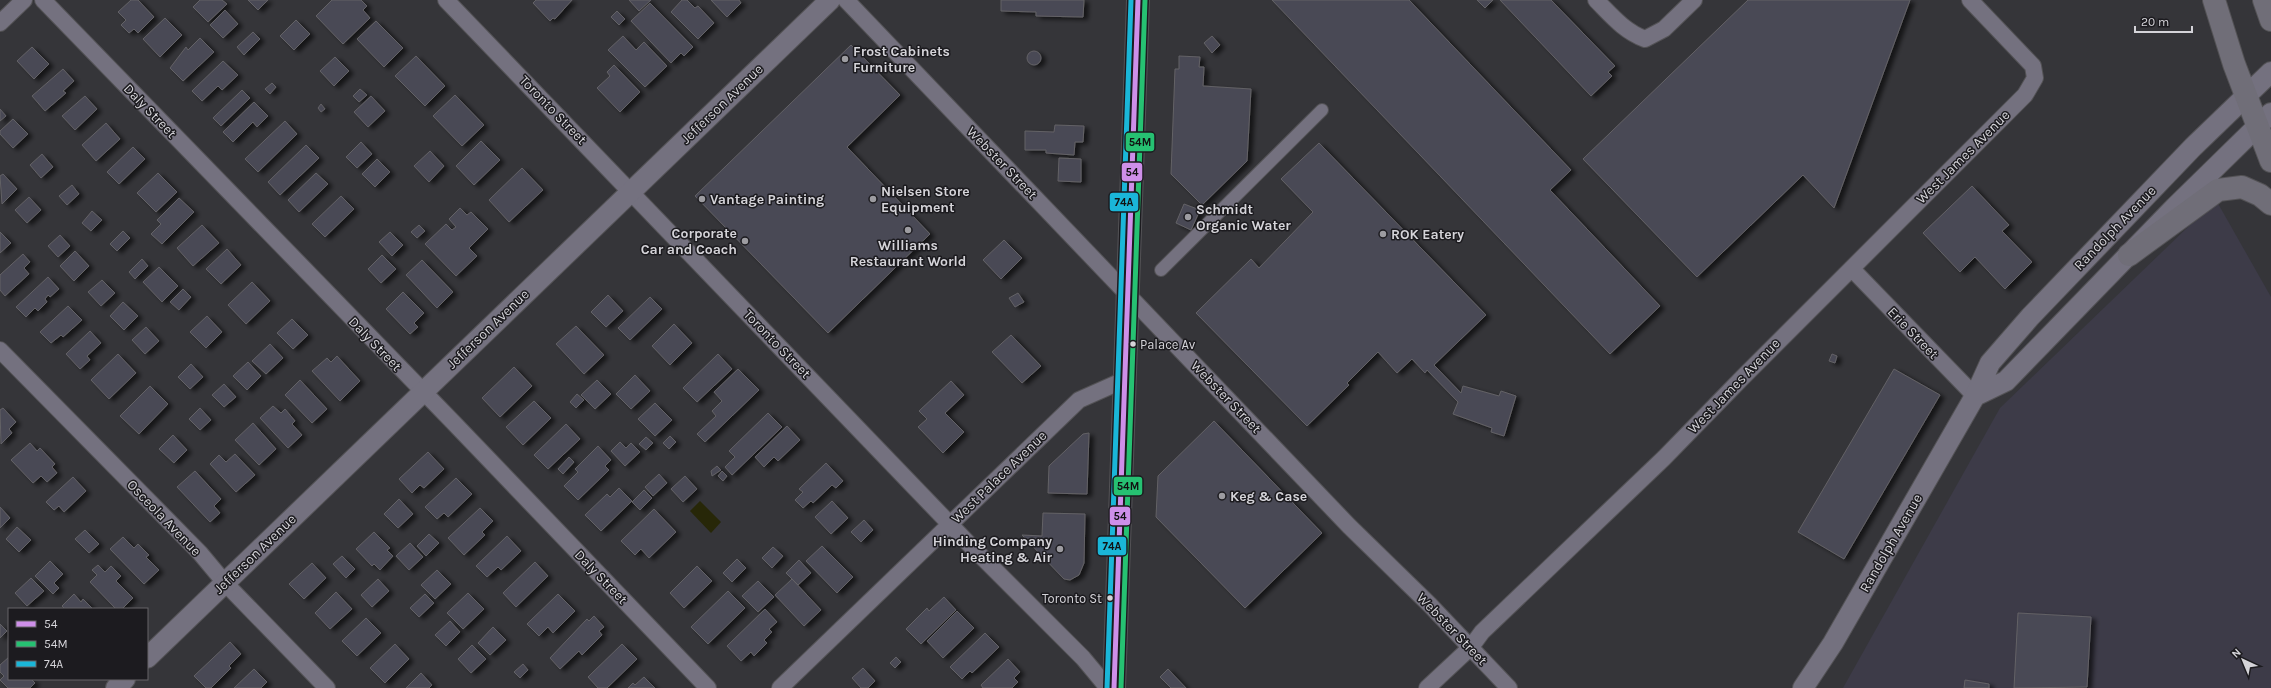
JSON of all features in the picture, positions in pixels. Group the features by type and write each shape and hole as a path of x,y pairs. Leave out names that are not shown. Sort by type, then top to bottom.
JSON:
{"highway":[{"path":"2214,0 2245,94 2264,120 2271,161"},
{"path":"2264,0 2271,20"},
{"path":"2129,255 2218,190 2242,187 2260,195 2271,204"}],"main road":[{"path":"1114,688 1126,293 1138,0"}],"street":[{"path":"0,23 24,0"},
{"name":"Daly Street","path":"43,0 708,688"},
{"name":"Toronto Street","path":"446,0 950,524 1083,658 1108,688"},
{"name":"Jefferson Avenue","path":"148,657 830,0"},
{"name":"Webster Street","path":"846,0 1349,526 1471,647 1509,688"},
{"path":"1596,0 1623,28 1632,34 1645,39 1664,29 1694,0"},
{"name":"West James Avenue","path":"1427,688 1471,647 1482,632 1664,458 2025,95 2035,78 2033,66 1970,0"},
{"name":"Randolph Avenue","path":"1803,688 1833,644 1975,396 1990,363 2030,317 2245,94 2271,72"},
{"path":"1161,270 1322,110"},
{"name":"Randolph Avenue","path":"1975,396 2006,381 2264,120"},
{"name":"Erie Street","path":"1852,269 1975,396"},
{"name":"Osceola Avenue","path":"0,350 200,553 225,583 327,688"},
{"name":"West Palace Avenue","path":"780,688 1079,400 1124,380"},
{"path":"116,688 124,680"}],"shaded area":[{"path":"2216,200 2271,297 2271,688 1843,688 2000,408"},
{"path":"700,501 721,522 711,533 690,511"}],"building":[{"path":"131,0 138,0 154,17 138,33 134,29 129,33 121,25 126,20 118,12"},
{"path":"200,0 222,0 227,4 208,22 193,7"},
{"path":"248,0 268,0 258,10"},
{"path":"332,0 361,0 367,6 363,10 370,18 343,44 316,16"},
{"path":"536,0 572,0 555,19 553,18 550,21 533,3"},
{"path":"629,0 651,0 639,11"},
{"path":"682,0 687,0 695,8 698,6 714,23 698,39 671,12"},
{"path":"711,0 739,0 741,3 727,17"},
{"path":"1001,0 1084,0 1083,17 1036,16 1036,12 1001,11"},
{"path":"1272,0 1409,0 1571,170 1550,190 1660,306 1610,354"},
{"path":"1477,0 1493,0 1485,8"},
{"path":"1500,0 1551,0 1615,66 1608,72 1612,76 1591,96"},
{"path":"1748,0 1910,0 1834,208 1803,175 1697,277 1583,159"},
{"path":"650,3 693,47 684,56 681,53 671,63 631,21"},
{"path":"225,10 238,24 223,38 210,25"},
{"path":"617,11 625,19 619,25 611,17"},
{"path":"165,18 182,35 160,57 143,39"},
{"path":"296,20 310,34 294,50 280,36"},
{"path":"376,21 403,48 384,67 357,39"},
{"path":"253,32 260,39 244,55 237,47"},
{"path":"623,36 636,50 644,42 667,66 645,87 608,50"},
{"path":"1212,36 1220,45 1212,53 1204,43"},
{"path":"200,38 214,52 183,81 170,68 186,47 188,50"},
{"path":"851,45 900,95 847,147 930,234 828,333 695,196"},
{"path":"32,47 49,64 34,79 17,61"},
{"path":"1031,51 1037,51 1041,55 1041,61 1037,65 1031,65 1027,61 1027,55"},
{"path":"416,56 445,86 425,106 395,76"},
{"path":"1179,56 1200,57 1199,67 1204,67 1203,86 1251,89 1247,161 1202,205 1171,174 1175,69 1179,69"},
{"path":"335,57 349,71 334,86 320,71"},
{"path":"223,61 238,75 222,90 218,86 202,101 192,91"},
{"path":"614,65 640,92 620,112 597,88 610,76 607,72"},
{"path":"63,69 74,81 63,91 66,93 45,111 32,96"},
{"path":"272,83 276,87 270,94 265,89"},
{"path":"360,89 367,95 359,102 353,96"},
{"path":"242,90 250,98 221,126 213,118"},
{"path":"455,95 484,125 462,146 433,116"},
{"path":"85,96 97,109 75,130 62,116"},
{"path":"371,96 385,111 368,127 354,112"},
{"path":"254,102 268,116 257,127 253,122 233,142 223,132"},
{"path":"321,104 325,109 321,112 318,108"},
{"path":"0,109 6,116 0,121"},
{"path":"13,119 28,134 13,148 0,134 0,131"},
{"path":"285,121 297,134 258,172 245,159"},
{"path":"106,123 120,139 96,161 82,145"},
{"path":"1055,125 1084,126 1083,142 1075,142 1074,155 1046,153 1046,150 1025,150 1025,131 1054,132"},
{"path":"481,141 500,160 474,185 456,166"},
{"path":"361,142 372,154 357,168 346,157"},
{"path":"1319,143 1486,315 1434,365 1461,393 1463,386 1499,396 1501,391 1516,396 1504,436 1491,432 1492,428 1453,414 1458,402 1427,370 1425,373 1412,359 1397,373 1378,352 1347,383 1349,385 1307,426 1196,313 1251,259 1259,268 1313,212 1281,179"},
{"path":"306,145 319,158 280,195 268,182"},
{"path":"133,147 145,159 119,184 107,172"},
{"path":"430,151 444,166 429,182 414,166"},
{"path":"42,154 53,167 41,178 30,165"},
{"path":"1059,158 1081,159 1081,182 1058,181"},
{"path":"377,159 390,172 375,187 362,174"},
{"path":"522,168 543,190 509,222 489,200"},
{"path":"158,173 177,192 156,212 137,193"},
{"path":"316,173 328,184 299,212 288,200"},
{"path":"3,174 17,189 2,204 0,176"},
{"path":"72,185 79,194 67,205 59,196"},
{"path":"1972,186 2009,225 2002,231 2032,262 2005,289 1975,257 1960,272 1923,233"},
{"path":"341,196 354,209 325,237 312,224"},
{"path":"29,197 41,210 27,223 15,210"},
{"path":"179,198 194,212 162,244 151,234 161,224 157,220"},
{"name":"Schmidt Organic Water","path":"1184,204 1200,210 1191,230 1176,223"},
{"path":"460,208 467,215 471,212 488,229 469,248 477,256 456,276 425,244 446,224 452,230 456,227 449,219"},
{"path":"92,211 102,220 91,231 82,223"},
{"path":"202,225 219,243 193,266 177,248"},
{"path":"419,225 425,231 417,238 411,232"},
{"path":"123,231 130,238 117,251 110,244"},
{"path":"0,232 11,243 0,253"},
{"path":"390,232 403,245 392,256 379,242"},
{"path":"60,235 70,246 58,257 48,246"},
{"path":"1004,240 1022,258 1001,279 983,260"},
{"path":"227,249 241,265 221,284 206,269"},
{"path":"75,251 89,266 74,281 60,266"},
{"path":"23,254 30,262 24,268 29,274 5,296 0,290 0,275"},
{"path":"382,255 396,269 381,283 368,269"},
{"path":"142,259 148,266 135,279 129,272"},
{"path":"422,260 453,292 437,308 406,275"},
{"path":"159,267 178,286 162,302 143,282"},
{"path":"48,277 59,289 50,297 48,295 45,299 47,302 38,311 35,308 26,317 16,307"},
{"path":"102,280 115,293 101,306 88,292"},
{"path":"252,282 270,301 246,324 228,305"},
{"path":"183,289 191,297 179,310 170,302"},
{"path":"403,292 424,313 414,323 418,327 410,334 386,309"},
{"path":"1018,293 1024,302 1015,307 1009,298"},
{"path":"608,295 623,311 606,327 591,312"},
{"path":"650,297 662,309 630,340 618,328"},
{"path":"123,302 138,316 124,330 110,316"},
{"path":"68,306 82,320 63,337 61,335 51,343 40,332"},
{"path":"207,316 222,332 206,348 190,332"},
{"path":"292,319 308,335 293,349 277,333"},
{"path":"674,324 692,343 670,365 652,346"},
{"path":"576,326 604,355 584,374 556,344"},
{"path":"146,327 159,341 145,354 132,340"},
{"path":"90,331 101,343 87,356 90,360 80,369 66,354"},
{"path":"1011,335 1041,366 1022,383 992,352"},
{"path":"270,344 283,358 266,374 252,361"},
{"path":"118,354 136,373 109,399 91,380"},
{"path":"718,354 732,369 697,402 683,388"},
{"path":"1832,354 1837,356 1835,363 1829,361"},
{"path":"337,356 360,381 340,401 312,371 327,358 331,362"},
{"path":"248,362 261,376 247,390 233,376"},
{"path":"191,364 203,377 190,389 178,377"},
{"path":"514,367 532,386 500,417 482,398"},
{"path":"738,369 759,390 705,442 697,434 716,416 712,411 722,401 714,392"},
{"path":"1894,369 1940,395 1844,559 1798,532"},
{"path":"635,375 650,391 631,409 616,394"},
{"path":"300,380 327,409 312,423 285,395"},
{"path":"597,380 611,394 595,409 581,395"},
{"path":"951,381 964,395 945,413 964,432 943,453 918,427 927,419 919,411"},
{"path":"224,384 236,397 224,407 212,395"},
{"path":"150,386 168,404 139,434 120,416"},
{"path":"577,394 584,400 576,408 570,402"},
{"path":"534,401 551,418 523,445 506,427"},
{"path":"655,403 672,420 655,436 638,419"},
{"path":"273,406 281,413 285,409 295,421 292,424 302,435 288,448 260,418"},
{"path":"3,408 16,422 9,429 12,433 1,444 0,410"},
{"path":"200,408 211,420 200,430 189,419"},
{"path":"768,413 782,427 732,475 725,467 735,457 729,451"},
{"name":"Keg & Case","path":"1214,421 1322,533 1245,608 1156,517 1158,476"},
{"path":"253,423 276,449 259,465 235,440"},
{"path":"566,424 580,439 548,469 534,455"},
{"path":"787,426 800,440 778,461 774,457 764,467 755,457"},
{"path":"1089,433 1087,494 1048,493 1049,466 1083,434"},
{"path":"173,435 187,450 174,463 159,449"},
{"path":"670,436 676,442 669,449 663,443"},
{"path":"646,437 653,443 646,450 639,444"},
{"path":"620,442 626,448 631,443 640,452 625,466 611,451"},
{"path":"30,443 37,451 40,448 55,464 52,467 57,473 47,482 41,476 33,483 11,460"},
{"path":"598,446 611,460 605,466 609,470 578,500 564,486 578,472 575,469"},
{"path":"428,452 444,469 424,488 420,485 412,493 399,479"},
{"path":"235,454 255,475 236,492 210,464 219,455 226,462"},
{"path":"569,457 574,462 563,474 558,469"},
{"path":"826,463 843,481 836,488 832,485 813,503 811,501 803,508 795,500 803,492 799,489"},
{"path":"717,466 721,470 712,476 711,471"},
{"path":"195,471 221,499 214,506 220,513 210,522 177,487"},
{"path":"722,471 727,476 723,481 718,476"},
{"path":"659,474 667,483 653,496 645,487"},
{"path":"685,476 697,489 683,502 671,489"},
{"path":"73,477 86,491 64,512 59,506 54,510 46,502"},
{"path":"456,478 472,494 448,517 444,513 437,519 425,507"},
{"path":"619,488 632,501 601,531 585,515 607,494 610,497"},
{"path":"644,490 652,498 640,510 632,502"},
{"path":"399,499 413,514 398,528 384,514"},
{"path":"832,501 848,518 831,534 815,517"},
{"path":"0,507 10,518 0,528"},
{"path":"480,508 493,521 482,532 485,535 464,555 448,538"},
{"path":"654,509 676,532 649,558 641,549 635,555 621,541"},
{"name":"Hinding Company Heating & Air","path":"1043,513 1085,514 1084,563 1079,575 1070,580 1064,579 1022,535 1042,536"},
{"path":"864,520 873,530 861,542 851,532"},
{"path":"17,527 31,540 19,552 6,539"},
{"path":"85,530 99,544 89,553 75,539"},
{"path":"374,532 390,548 387,550 393,556 380,570 374,564 372,566 356,549"},
{"path":"429,534 439,543 426,556 417,546"},
{"path":"507,536 521,551 501,570 498,567 487,577 476,566"},
{"path":"123,537 134,548 138,544 149,555 146,557 159,570 144,584 110,549"},
{"path":"410,543 423,557 409,570 396,556"},
{"path":"822,546 853,577 837,593 806,561"},
{"path":"773,547 783,556 772,568 762,558"},
{"path":"342,556 355,569 346,578 333,564"},
{"path":"737,559 746,568 732,582 723,573"},
{"path":"799,560 811,573 798,585 786,573"},
{"path":"50,561 63,574 54,583 59,588 53,594 35,576"},
{"path":"535,562 548,576 516,607 503,593"},
{"path":"312,563 326,578 304,599 289,584"},
{"path":"98,565 105,572 111,566 121,576 116,581 133,598 123,608 115,608 90,582 97,575 92,570"},
{"path":"697,566 712,581 684,608 670,593"},
{"path":"437,570 451,584 435,599 421,585"},
{"path":"31,578 44,591 27,606 15,593"},
{"path":"378,579 389,591 372,607 361,595"},
{"path":"792,579 821,610 804,626 775,595"},
{"path":"758,581 774,597 758,612 742,596"},
{"path":"728,591 745,608 708,644 691,627"},
{"path":"336,592 352,609 330,629 315,613"},
{"path":"468,593 484,609 463,629 447,613"},
{"path":"74,594 81,602 83,599 92,608 64,608 62,606"},
{"path":"425,594 434,603 419,617 410,608"},
{"path":"558,594 575,611 553,633 548,627 539,636 527,624"},
{"path":"944,597 956,610 921,644 906,629 927,608 929,611"},
{"path":"765,609 777,622 769,629 772,632 764,640 767,643 754,656 751,652 741,661 727,646"},
{"path":"957,611 974,628 943,658 927,641"},
{"path":"2018,613 2091,617 2087,687 2014,688"},
{"path":"594,616 604,627 599,631 602,635 582,655 579,651 560,669 550,658 587,619 589,621"},
{"path":"366,618 381,633 357,656 342,641"},
{"path":"450,621 460,632 446,646 435,635"},
{"path":"0,624 7,631 0,638"},
{"path":"493,627 506,640 490,655 478,643"},
{"path":"985,633 999,647 972,673 970,671 962,679 950,667"},
{"path":"230,642 241,654 229,666 231,668 211,688 206,688 194,676"},
{"path":"395,644 409,659 385,683 370,668"},
{"path":"622,644 637,659 607,688 598,688 588,677"},
{"path":"472,645 486,659 471,673 458,659"},
{"path":"896,657 901,662 895,668 890,663"},
{"path":"8,658 8,680 32,680 35,683 30,688 8,688 0,680 4,676 0,672 0,665"},
{"path":"1008,659 1020,672 1014,678 1018,682 1012,688 983,688 981,685"},
{"path":"523,664 528,670 520,678 514,672"},
{"path":"863,668 875,681 868,688 861,688 852,678"},
{"path":"254,669 267,682 261,688 234,688"},
{"path":"1168,669 1186,688 1171,688 1160,677"},
{"path":"421,673 432,685 429,688 406,688"},
{"path":"644,677 655,688 628,688 633,683 635,685"},
{"path":"1965,680 1989,684 1989,688 1964,688"}],"transit line":[{"name":"74A","path":"1107,688 1131,0"},
{"name":"54","path":"1114,688 1138,0"},
{"name":"54M","path":"1121,688 1145,0"}],"place":[{"name":"Frost Cabinets Furniture","path":"845,59"},
{"name":"Vantage Painting","path":"702,199"},
{"name":"Nielsen Store Equipment","path":"873,199"},
{"name":"Schmidt Organic Water","path":"1188,217"},
{"name":"Williams Restaurant World","path":"908,230"},
{"name":"ROK Eatery","path":"1383,234"},
{"name":"Corporate Car and Coach","path":"745,241"},
{"name":"Palace Av","path":"1133,344"},
{"name":"Keg & Case","path":"1222,496"},
{"name":"Hinding Company Heating & Air","path":"1060,549"},
{"name":"Toronto St","path":"1110,598"}]}
